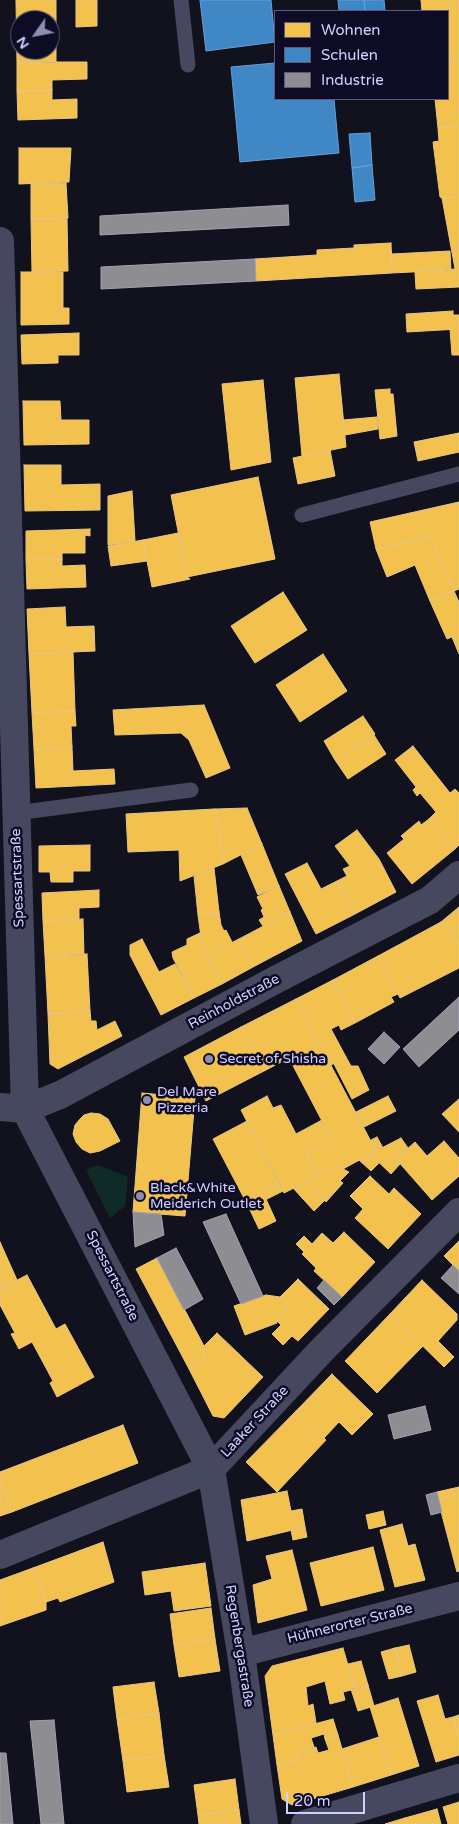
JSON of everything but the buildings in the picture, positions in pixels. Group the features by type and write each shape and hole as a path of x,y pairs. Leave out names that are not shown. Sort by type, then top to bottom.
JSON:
{"street":[{"name":"Spessartstraße","path":"0,242 16,812 13,1108 211,1469"},
{"name":"Reinholdstraße","path":"13,1108 60,1095 430,900 459,875"},
{"name":"Laaker Straße","path":"0,1555 211,1469 329,1343 459,1212"},
{"name":"Regenbergastraße","path":"211,1469 240,1653 264,1824"},
{"name":"Hühnerorter Straße","path":"240,1653 459,1596"},
{"path":"305,1824 459,1778"}],"lane":[{"path":"181,0 188,65"},
{"path":"302,515 459,474"},
{"path":"16,812 191,790"}],"green space":[{"path":"97,1165 128,1177 125,1206 110,1218 86,1170"}],"place":[{"name":"Secret of Shisha","path":"209,1059"},
{"name":"Del Mare Pizzeria","path":"147,1100"},
{"name":"Black&White Meiderich Outlet","path":"140,1196"}]}
